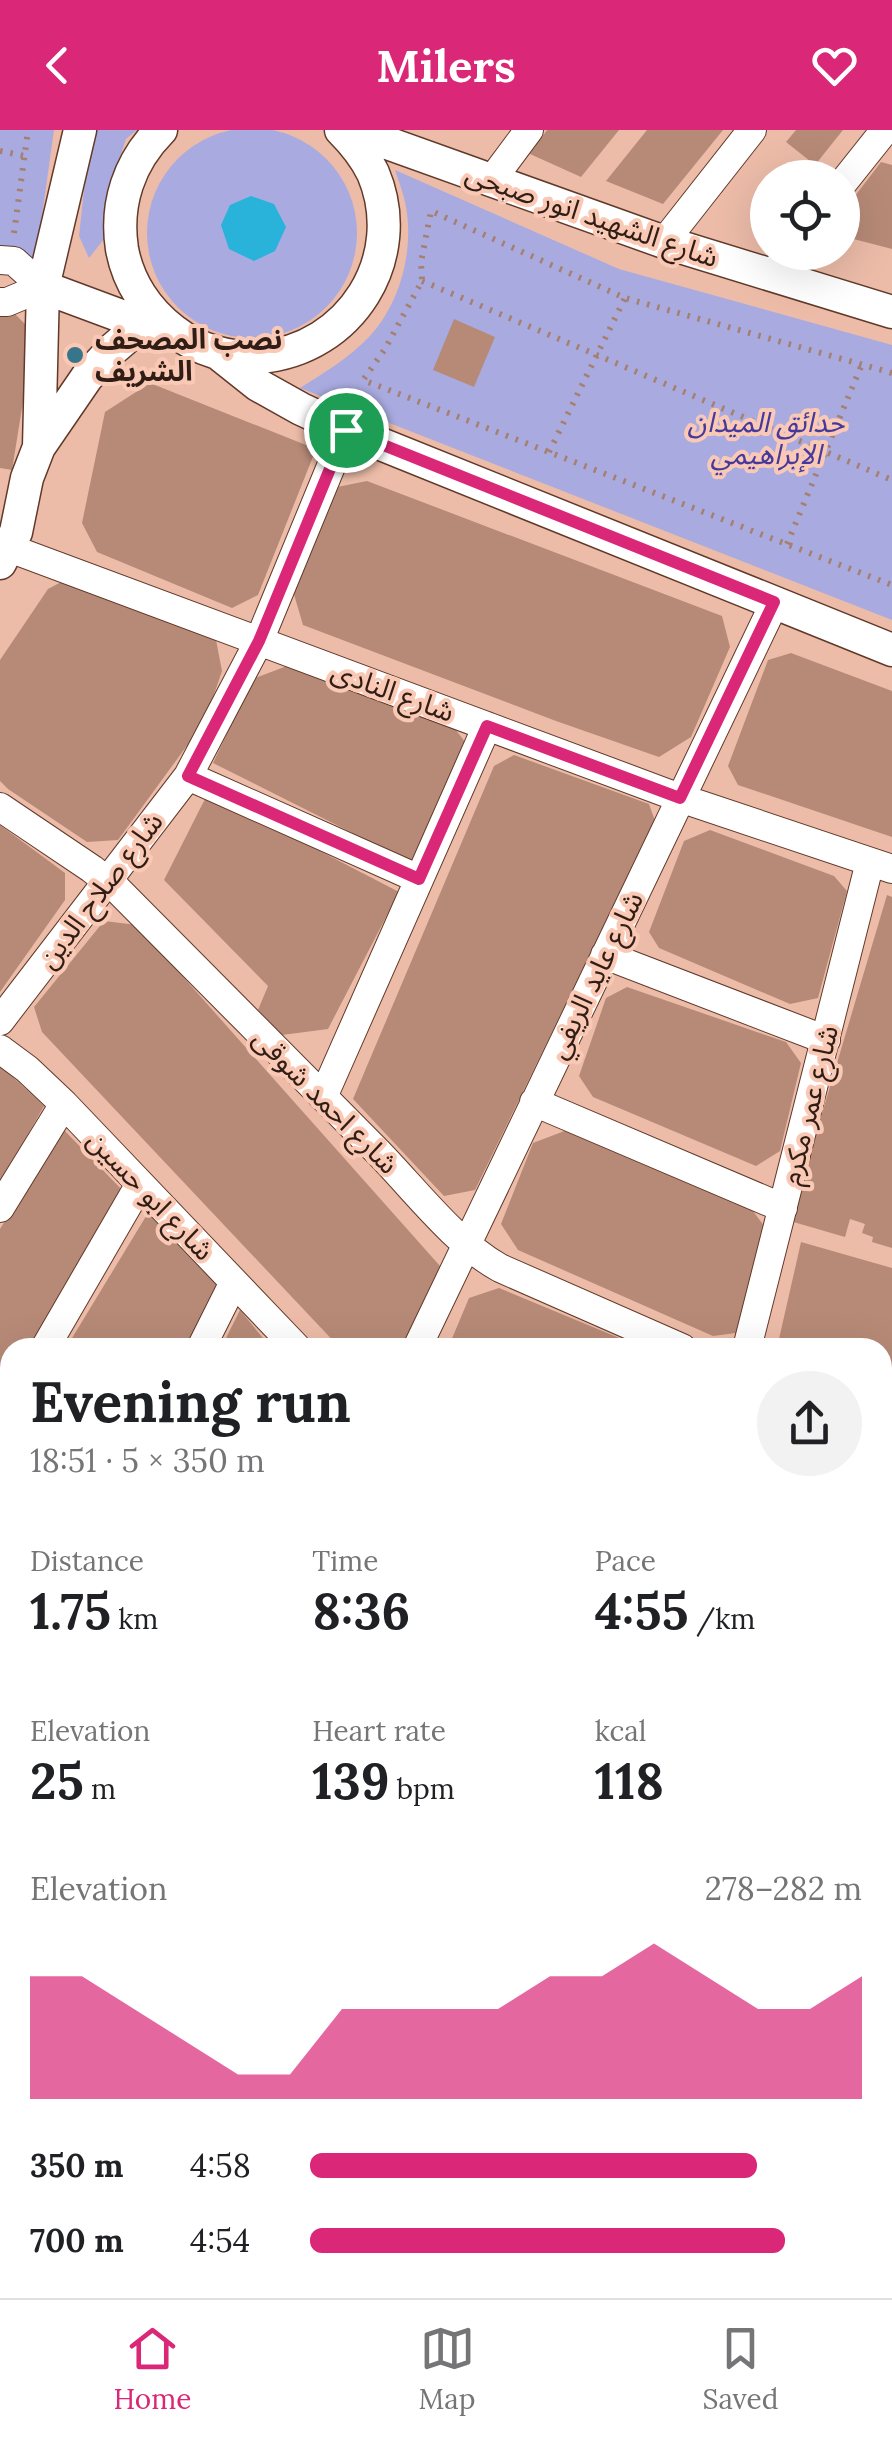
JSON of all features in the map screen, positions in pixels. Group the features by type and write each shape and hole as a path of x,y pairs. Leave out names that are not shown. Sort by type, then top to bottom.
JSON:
{"street":[{"path":"39,447 43,287 80,130"},
{"path":"160,130 142,153 126,186 120,210 120,235 133,283 162,322 182,337"},
{"path":"219,354 248,358 278,355 306,346 353,311 369,286 380,259 384,230 382,200 372,172 342,130"},
{"name":"شارع الشهيد انور صبحى","path":"351,130 664,242 750,258"},
{"path":"491,181 529,130"},
{"path":"664,242 752,130"},
{"path":"860,166 882,145"},
{"path":"0,260 14,261 43,287 219,354 258,384 346,430 892,650"},
{"name":"شارع الشهيد انور صبحى","path":"794,270 892,312"},
{"path":"0,302 43,287"},
{"path":"4,555 16,532 12,491 88,377 141,325"},
{"name":"شارع صلاح الدين","path":"0,1021 188,776 259,641 346,430"},
{"name":"شارع النادى","path":"4,555 259,641 680,798 881,866"},
{"name":"شارع عايد الريفي","path":"421,1338 774,602"},
{"path":"322,1097 487,726"},
{"path":"188,776 419,879"},
{"name":"شارع احمد شوقى","path":"0,806 107,882 466,1245 500,1268 659,1338"},
{"name":"شارع عمر مكرم","path":"750,1338 826,1040 881,866"},
{"path":"605,955 826,1040"},
{"name":"شارع ابو حسين","path":"0,1050 64,1104 287,1338"},
{"path":"534,1102 783,1208"},
{"path":"0,1208 64,1104"},
{"path":"51,1338 140,1184"},
{"path":"206,1338 234,1282"}],"path":[{"path":"14,233 28,130"},
{"path":"0,151 24,156"},
{"path":"892,373 625,298 432,212 422,281 363,380 892,585"},
{"path":"422,281 892,480"},
{"path":"549,452 625,298"},
{"path":"787,544 862,364"}],"green space":[{"path":"252,128 292,136 326,159 349,193 357,233 349,273 326,307 292,330 252,338 212,330 178,307 155,273 147,233 155,193 178,159 212,136"},
{"path":"0,130 54,130 34,273 0,268"},
{"path":"94,130 137,130 126,139 115,172 104,239 89,258 79,236 90,135"},
{"name":"حدائق الميدان الإبراهيمي","path":"395,170 619,269 892,345 892,620 300,388 369,337 396,293 406,259 408,224"}],"shaded area":[{"path":"251,196 274,204 286,227 275,251 254,261 229,249 221,225 230,205"}],"building":[{"path":"547,130 619,130 581,177 530,154"},
{"path":"647,130 723,130 663,204 606,181"},
{"path":"796,130 843,130 819,160 809,160 786,142"},
{"path":"881,162 892,165 892,249 860,241 860,189"},
{"path":"0,312 14,313 34,333 12,470 0,468"},
{"path":"454,319 495,337 474,387 433,370"},
{"path":"150,383 316,449 258,595 232,608 97,552 82,523 105,412"},
{"path":"367,481 722,616 730,647 691,737 659,757 303,625 293,591 337,487"},
{"path":"65,580 216,640 222,671 205,721 118,840 87,842 0,781 0,660 48,589"},
{"path":"791,653 892,691 892,837 738,785 728,766 768,660"},
{"path":"292,664 452,725 469,747 420,867 213,763 253,679"},
{"path":"514,755 649,804 655,821 475,1190 444,1196 353,1099 494,766"},
{"path":"208,793 399,892 328,1029 282,1035 258,1010 268,986 164,880"},
{"path":"0,825 65,873 65,900 0,992"},
{"path":"710,830 834,876 847,891 818,998 790,1004 659,948 649,932 684,841"},
{"path":"887,895 892,897 892,1248 872,1242 873,1237 862,1233 865,1224 850,1219 845,1237 790,1221"},
{"path":"104,921 137,925 440,1266 440,1290 408,1338 331,1338 42,1032 34,1007"},
{"path":"627,987 786,1042 801,1063 780,1151 756,1166 593,1097 579,1076 606,998"},
{"path":"0,1065 44,1106 0,1183"},
{"path":"62,1128 126,1194 38,1338 0,1338 0,1229"},
{"path":"567,1130 750,1207 765,1227 736,1333 713,1336 518,1250 501,1224 533,1143"},
{"path":"151,1208 220,1286 194,1338 72,1338"},
{"path":"801,1242 892,1268 892,1338 779,1338"},
{"path":"499,1288 619,1338 452,1338 469,1298"},
{"path":"240,1310 263,1338 226,1338"}],"place":[{"name":"نصب المصحف الشريف","path":"75,355"}],"route":[{"path":"346,430 774,602 680,798 487,726 419,879 188,776 259,641 346,430"}]}
